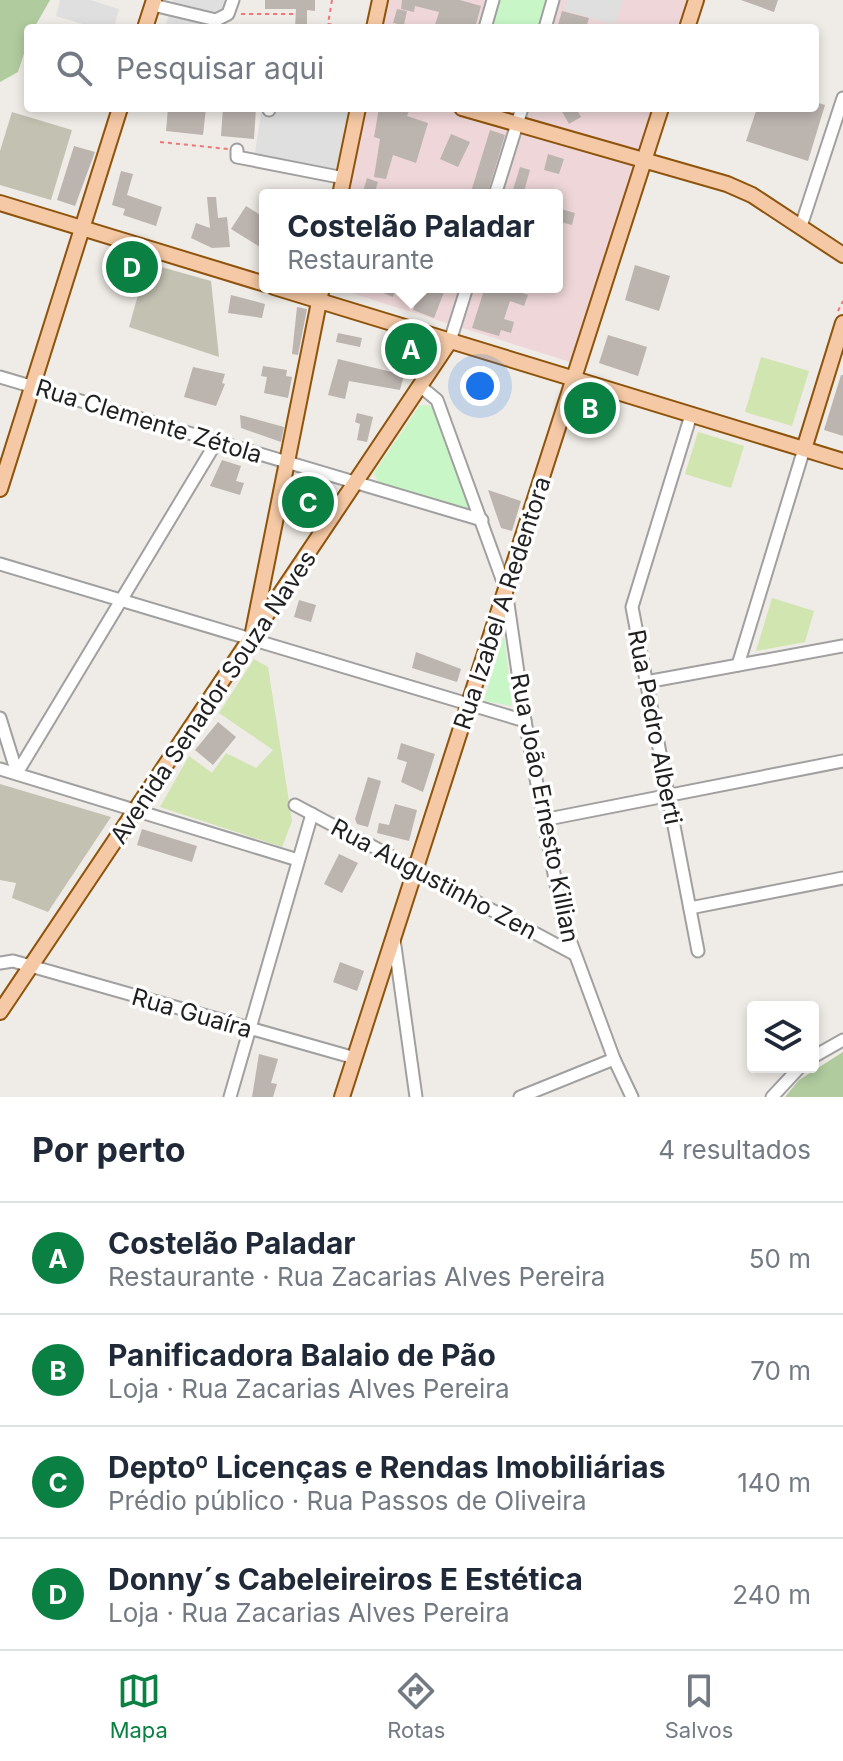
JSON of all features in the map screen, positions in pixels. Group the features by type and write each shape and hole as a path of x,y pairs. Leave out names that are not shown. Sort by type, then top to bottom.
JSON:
{"main road":[{"path":"375,24 380,0"},
{"path":"688,24 696,0"},
{"path":"146,24 153,2"},
{"path":"0,489 119,112"},
{"path":"341,189 357,112"},
{"path":"477,112 739,188 843,255"},
{"name":"Rua Izabel A Redentora","path":"342,1097 660,112"},
{"path":"0,203 259,282"},
{"path":"252,639 321,294 450,341 843,461"},
{"path":"804,449 843,323"},
{"name":"Avenida Senador Souza Naves","path":"0,1012 138,811 450,341"}],"street":[{"path":"153,2 217,24 228,14 233,0"},
{"path":"486,24 493,0"},
{"path":"546,24 553,0"},
{"path":"801,226 843,98"},
{"path":"497,189 521,112"},
{"path":"237,150 237,157 344,178"},
{"path":"450,341 465,293"},
{"name":"Rua Clemente Zétola","path":"0,377 482,520"},
{"name":"Rua João Ernesto Killian","path":"420,386 437,400 506,590 525,721 557,897 574,954 632,1097"},
{"name":"Rua Pedro Alberti","path":"691,415 632,607 698,951"},
{"path":"17,773 217,441"},
{"path":"738,665 804,449"},
{"path":"0,564 525,721"},
{"path":"646,682 843,646"},
{"path":"0,718 17,773"},
{"path":"543,820 843,761"},
{"path":"0,769 298,860"},
{"name":"Rua Augustinho Zen","path":"295,805 574,954"},
{"path":"230,1097 312,814"},
{"path":"690,908 843,878"},
{"path":"394,938 416,1097"},
{"name":"Rua Guaíra","path":"0,963 13,961 355,1058"},
{"path":"819,1054 843,1040"},
{"path":"520,1097 614,1059"},
{"path":"772,1097 794,1073"}],"path":[{"path":"328,24 332,0"},
{"path":"228,14 295,14"},
{"path":"160,142 237,150"}],"shaded area":[{"path":"60,0 90,0 119,9 115,24 83,24 56,16"},
{"path":"173,0 238,0 226,24 166,24"},
{"path":"373,0 689,0 681,24 369,24"},
{"path":"567,0 623,0 615,24 564,10"},
{"path":"12,112 72,130 51,200 0,185 0,151"},
{"path":"261,112 352,112 341,170 254,159"},
{"path":"351,112 653,112 570,362 351,293 563,293 563,189 337,189"},
{"path":"147,263 211,281 219,357 129,327"},
{"path":"0,784 111,817 48,912 12,898 16,883 0,880"}],"green space":[{"path":"0,0 50,0 36,24 24,24 24,53 18,72 0,82"},
{"path":"495,0 551,0 543,24 488,24"},
{"path":"761,357 809,371 792,426 745,412"},
{"path":"420,405 434,406 475,512 380,486 374,473"},
{"path":"698,432 744,446 731,488 685,474"},
{"path":"772,598 814,611 805,642 756,651"},
{"path":"504,634 512,706 484,701"},
{"path":"254,659 268,667 292,821 282,847 160,807 189,756 212,773 226,753 256,768 273,750 219,713"},
{"path":"843,1052 843,1097 785,1097 799,1080 810,1073 819,1073 819,1067"}],"building":[{"path":"265,0 315,0 315,11 307,10 307,24 295,24 296,9 265,9"},
{"path":"402,0 460,0 481,6 476,24 435,24 439,12 415,6 414,12 401,9"},
{"path":"741,0 778,0 774,12"},
{"path":"397,9 407,11 404,24 393,23"},
{"path":"562,11 589,18 587,24 558,24"},
{"path":"819,103 825,105 808,161 746,141 756,112 819,112"},
{"path":"168,112 206,112 203,135 166,131"},
{"path":"223,112 256,112 254,139 221,136"},
{"path":"378,112 408,112 407,116 428,123 416,163 393,155 386,179 374,177 380,139 374,137"},
{"path":"562,112 578,112 581,117 569,124"},
{"path":"490,130 505,135 489,189 472,189"},
{"path":"451,134 470,142 458,167 440,159"},
{"path":"74,146 95,152 75,206 57,200"},
{"path":"548,154 564,159 559,174 544,170"},
{"path":"520,167 530,170 525,189 513,189"},
{"path":"121,171 133,174 127,195 162,207 156,226 123,215 125,209 112,205"},
{"path":"367,178 378,182 376,189 364,189"},
{"path":"207,197 216,197 218,218 227,217 230,247 212,248 191,238 196,223 210,228"},
{"path":"246,206 259,214 259,246 231,229"},
{"path":"563,210 575,213 572,225 563,223"},
{"path":"635,265 670,276 659,311 625,300"},
{"path":"416,293 444,293 434,318 413,310 419,294"},
{"path":"483,293 528,295 524,306 510,301 504,319 514,322 511,333 501,330 499,336 472,328"},
{"path":"231,295 265,304 262,318 228,313"},
{"path":"297,307 307,309 298,355 292,354"},
{"path":"338,333 362,338 360,347 336,342"},
{"path":"608,335 647,347 638,376 599,363"},
{"path":"338,359 404,375 400,390 349,381 345,399 328,395"},
{"path":"263,366 287,370 286,376 292,377 288,398 264,393 267,377 261,376"},
{"path":"193,367 225,374 222,383 225,384 216,406 184,397"},
{"path":"843,375 843,436 824,430"},
{"path":"589,395 603,399 596,422 577,416 582,398"},
{"path":"357,413 373,417 367,442 357,440 360,424 355,422"},
{"path":"240,415 284,427 281,442 241,428"},
{"path":"222,460 241,466 236,481 244,483 240,495 210,486"},
{"path":"302,479 331,487 308,521 292,516"},
{"path":"488,490 521,501 512,531 501,528"},
{"path":"299,600 316,605 311,622 294,617"},
{"path":"416,652 461,669 457,682 412,668"},
{"path":"218,722 236,737 213,765 195,750"},
{"path":"401,743 435,754 423,792 401,782 407,762 397,759"},
{"path":"368,777 381,781 368,827 357,824 355,819"},
{"path":"395,804 417,810 409,841 377,833 379,823 389,825"},
{"path":"142,829 197,846 192,862 137,845"},
{"path":"339,854 358,863 342,893 324,884"},
{"path":"340,962 364,971 357,991 333,982"},
{"path":"259,1054 278,1059 271,1083 277,1084 273,1097 252,1097"}],"place":[{"name":"Donny´s Cabeleireiros E Estética","path":"132,267"},
{"name":"Costelão Paladar","path":"411,349"},
{"name":"Panificadora Balaio de Pão","path":"590,408"},
{"name":"Deptoº Licenças e Rendas Imobiliárias","path":"308,502"}]}
